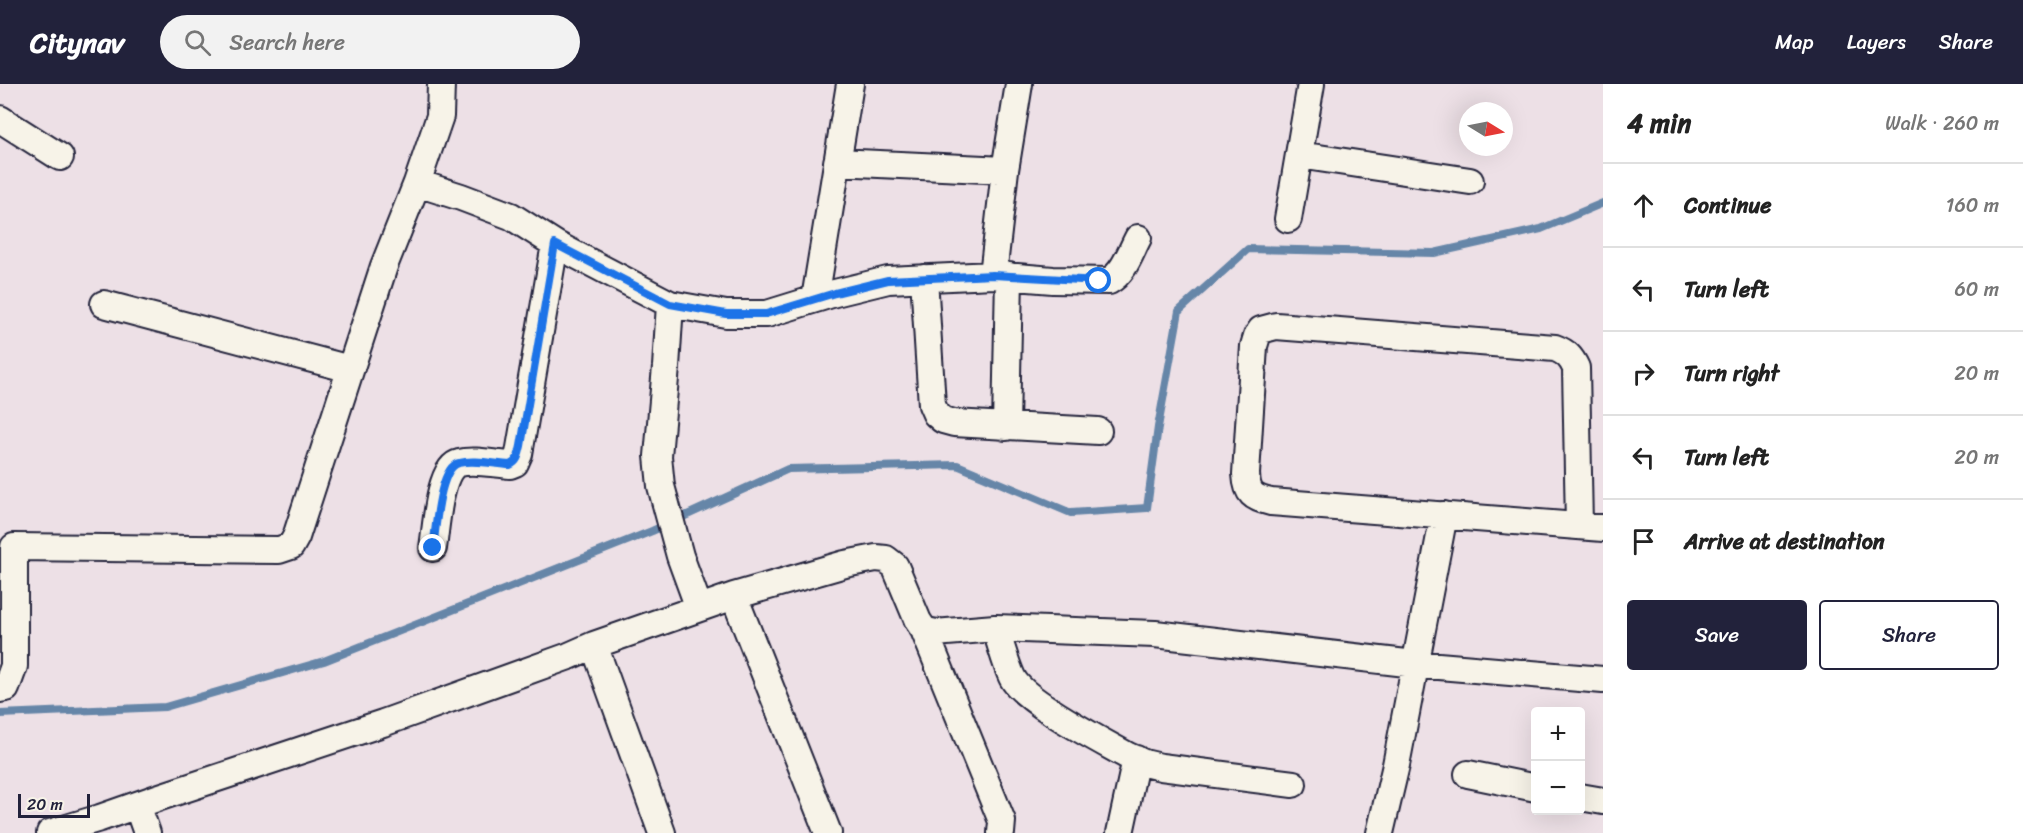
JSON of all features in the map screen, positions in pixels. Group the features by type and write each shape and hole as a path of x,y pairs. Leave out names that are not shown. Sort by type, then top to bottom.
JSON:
{"street":[{"path":"0,688 6,688 14,666 7,544 279,550 291,546 297,537 384,266 417,183 440,116 441,84"},
{"path":"815,299 850,84"},
{"path":"1006,427 1001,276 1005,170 1019,84"},
{"path":"1288,219 1311,84"},
{"path":"0,119 60,157"},
{"path":"1299,155 1470,181"},
{"path":"837,162 1005,170"},
{"path":"417,183 511,216 555,244 670,304 726,314 766,314 888,280 1001,276 1109,281 1121,271 1138,238"},
{"path":"433,548 444,481 452,466 467,462 510,465 517,459 555,244"},
{"path":"924,278 932,405 936,414 954,423 1098,431"},
{"path":"104,303 350,369"},
{"path":"670,304 658,456 661,486 680,556 699,608"},
{"path":"1276,326 1555,348 1565,352 1572,358 1576,368 1591,527 1271,502 1259,499 1251,494 1247,487 1246,474 1254,346 1257,336 1261,330 1276,326"},
{"path":"1380,833 1444,515"},
{"path":"50,833 383,723 734,596 844,564 876,558 886,559 895,566 924,630 1002,820 1001,833"},
{"path":"734,596 828,833"},
{"path":"995,628 1012,679 1022,691 1037,703 1136,759 1144,763 1183,770 1293,784"},
{"path":"924,630 941,633 995,628 1155,634 1415,664 1603,680"},
{"path":"594,645 662,833"},
{"path":"1120,833 1136,759"},
{"path":"1468,774 1531,787"},
{"path":"1585,798 1603,801"},
{"path":"137,805 147,833"}],"waterway":[{"path":"0,714 165,707 324,661 652,531 788,469 957,465 1071,513 1147,508 1158,427 1179,311 1248,249 1434,253 1541,229 1603,203"}],"route":[{"path":"433,548 444,481 452,466 467,462 510,465 517,459 555,244 670,304 726,314 766,314 888,280 993,275 1099,281"}]}
